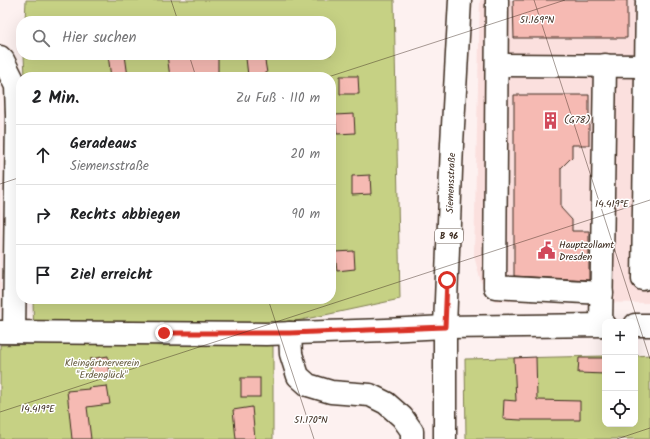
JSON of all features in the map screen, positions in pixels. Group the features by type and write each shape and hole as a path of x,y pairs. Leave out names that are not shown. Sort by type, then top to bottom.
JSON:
{"street":[{"name":"Siemensstraße","path":"445,439 445,327 452,144 460,0"},
{"path":"497,0 495,287 602,293"},
{"path":"642,279 648,66 647,0"},
{"path":"0,57 16,86"},
{"path":"497,65 648,66"},
{"path":"603,319 605,65"},
{"path":"16,138 7,332 290,333 445,327 602,325"},
{"path":"638,325 650,325"},
{"path":"290,333 291,354 298,376 308,385 331,392 370,395 386,403 402,417 412,431 412,439"}],"shaded area":[{"path":"480,0 650,0 650,303 495,301 481,282 474,256"},
{"path":"0,89 1,311 0,313"}],"green space":[{"name":"Kleingärtnerverein \"Erdenglück\"","path":"26,0 394,0 400,299 273,326 273,439 0,439 0,345 34,344 33,304 336,304 336,72 25,72 24,60 336,60 336,16 25,16"},
{"path":"650,355 650,439 466,439 465,359 602,356 602,427 638,427 638,356"}],"building":[{"path":"513,0 627,0 627,38 514,38"},
{"path":"109,60 126,60 127,72 110,72"},
{"path":"168,60 218,60 218,72 169,72"},
{"path":"246,60 265,60 267,72 248,72"},
{"path":"340,76 358,76 359,94 340,94"},
{"path":"514,95 589,95 589,145 572,145 572,157 561,168 561,208 572,220 572,231 589,231 589,280 514,276"},
{"path":"354,114 355,133 337,134 336,115"},
{"path":"370,175 371,194 352,195 352,176"},
{"path":"354,251 355,269 337,271 336,252"},
{"path":"108,356 110,375 92,377 90,359"},
{"path":"536,357 537,400 580,401 580,420 503,419 504,400 516,401 514,358"},
{"path":"579,358 602,358 602,374 578,373"},
{"path":"241,378 260,378 260,397 241,397"},
{"path":"107,386 110,404 87,407 91,439 72,439 67,391"},
{"path":"252,407 255,439 236,439 233,410"}],"place":[{"name":"(G78)","path":"551,120"},
{"name":"Hauptzollamt Dresden","path":"546,251"}],"route":[{"path":"164,333 266,334 445,327 447,280"}]}
